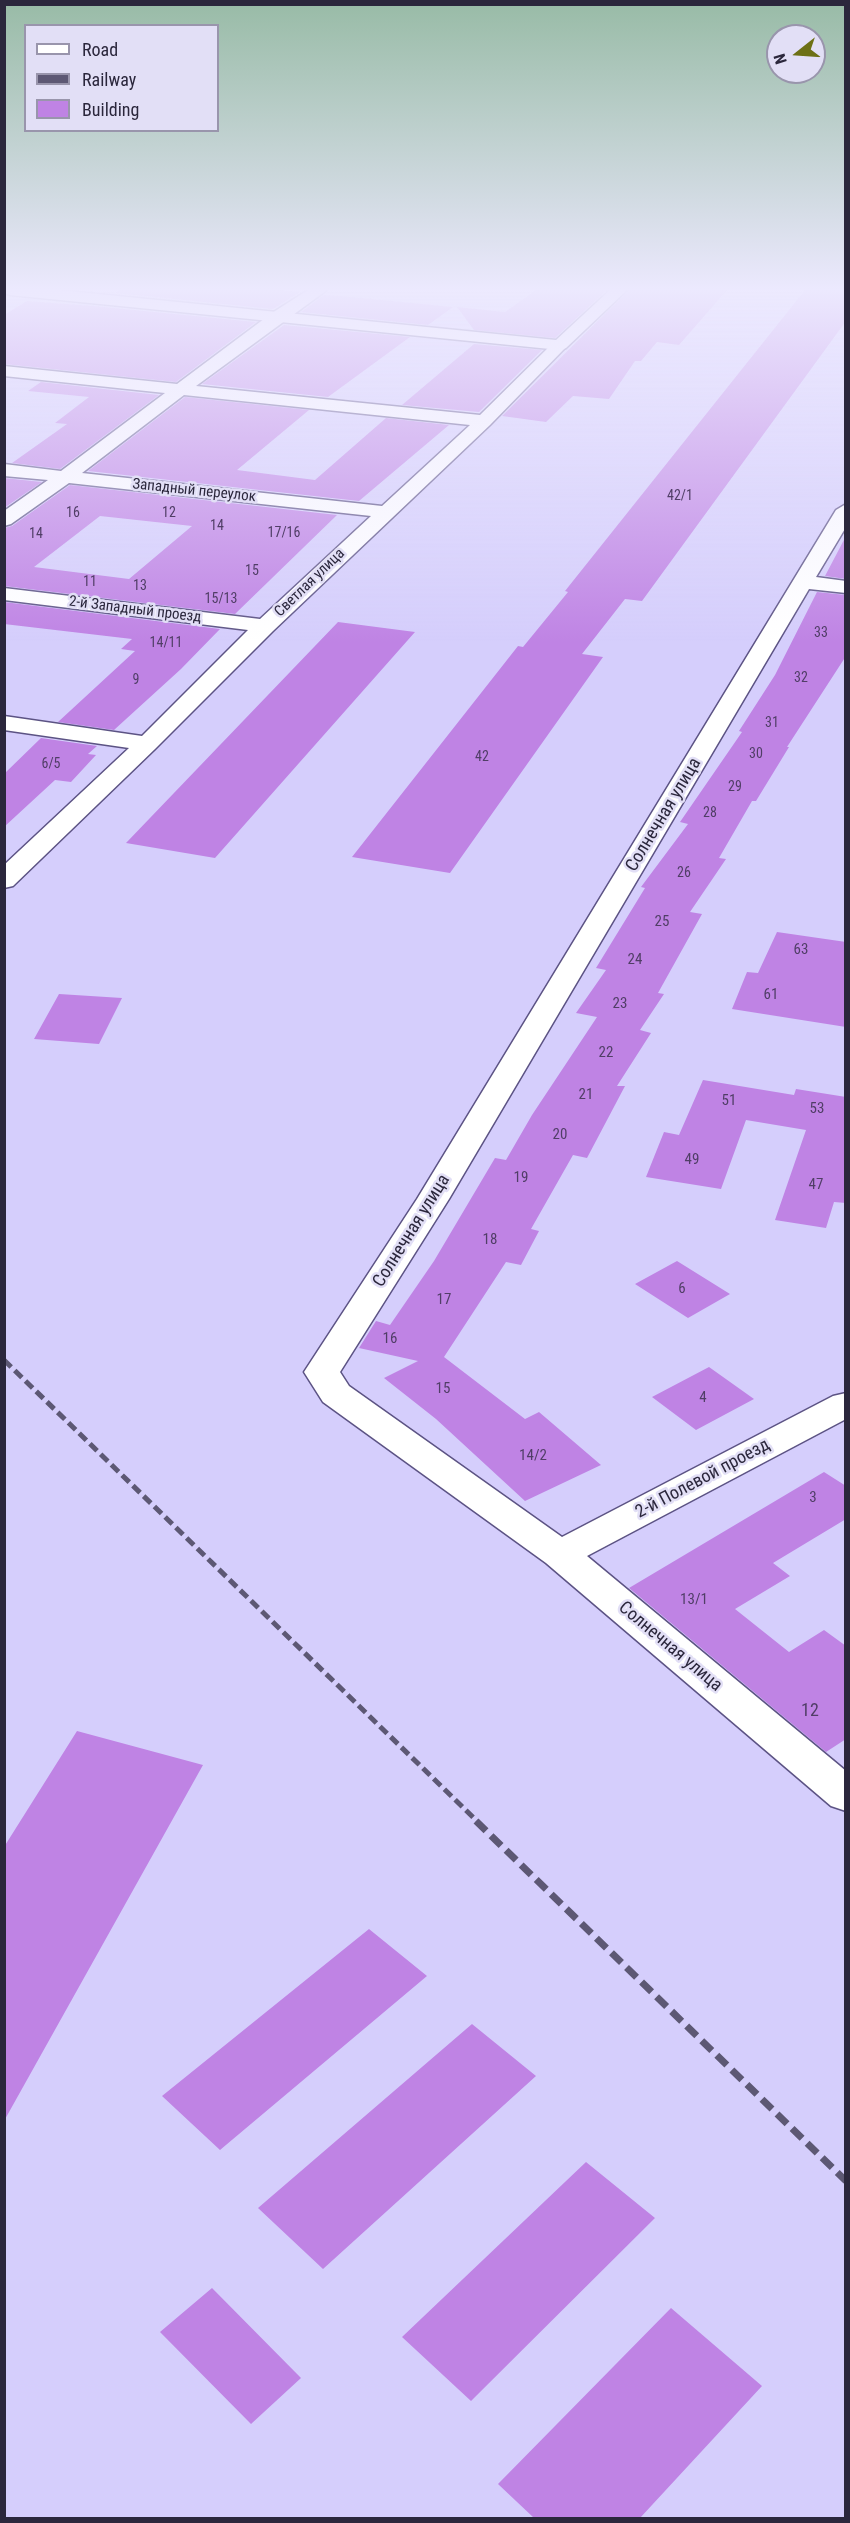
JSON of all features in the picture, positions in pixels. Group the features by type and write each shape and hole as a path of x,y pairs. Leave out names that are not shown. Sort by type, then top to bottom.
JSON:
{"street":[{"path":"4,520 65,477 154,408"},
{"path":"363,408 484,420"},
{"name":"Светлая улица","path":"4,880 147,744 265,626 496,408"},
{"name":"Западный переулок","path":"4,470 384,512"},
{"name":"Солнечная улица","path":"846,510 433,1199 322,1372 336,1394 560,1554 846,1795"},
{"path":"804,582 846,587"},
{"name":"2-й Западный проезд","path":"4,594 265,626"},
{"path":"4,723 147,744"},
{"name":"2-й Полевой проезд","path":"560,1554 846,1404"}],"building":[{"path":"75,408 142,408 60,469 12,463 67,424 55,423"},
{"path":"171,408 287,408 309,410 237,470 315,480 386,418 449,425 359,501 88,471"},
{"path":"432,408 483,408 479,412"},
{"path":"510,408 561,408 546,422 502,416"},
{"path":"711,408 783,408 642,601 625,599 582,654 603,657 450,873 352,857 518,646 523,647 568,592 565,591"},
{"path":"4,478 42,482 4,508"},
{"path":"70,485 337,515 235,614 4,586 4,528 12,526","holes":["100,516 192,526 129,579 34,567"]},
{"path":"846,536 846,579 825,576"},
{"path":"817,592 846,595 846,656 787,747 789,747 756,801 752,801 719,858 726,859 690,912 702,914 658,993 664,994 640,1030 651,1033 617,1086 625,1086 587,1158 573,1155 531,1229 539,1231 521,1265 506,1262 444,1357 525,1419 539,1412 601,1465 525,1501 436,1419 384,1378 418,1361 359,1348 376,1321 390,1325 434,1261 495,1158 506,1160 532,1115 597,1017 576,1013 606,970 596,968 645,888 641,887 688,824 680,822 742,732 739,731 775,675"},
{"path":"4,602 220,629 181,669 114,730 58,722 135,651 121,649 132,639 4,624"},
{"path":"338,622 415,632 215,858 126,843"},
{"path":"41,738 97,746 88,754 96,755 71,782 55,780 4,827 4,774"},
{"path":"777,932 846,942 846,1027 732,1009 747,972 758,973"},
{"path":"59,994 122,998 99,1044 34,1039"},
{"path":"703,1080 794,1095 796,1089 846,1097 846,1203 834,1202 826,1228 775,1220 806,1130 746,1120 721,1189 646,1177 664,1132 679,1135"},
{"path":"677,1261 730,1294 688,1318 635,1284"},
{"path":"709,1367 754,1399 696,1430 652,1397"},
{"path":"824,1472 846,1486 846,1519 773,1563 790,1576 735,1609 789,1652 824,1630 846,1646 846,1739 826,1752 629,1588"},
{"path":"77,1731 203,1765 4,2121 4,1847"},
{"path":"369,1929 427,1976 220,2150 162,2096"},
{"path":"472,2024 536,2076 323,2269 258,2208"},
{"path":"586,2162 655,2218 471,2401 402,2337"},
{"path":"212,2288 301,2378 251,2424 160,2332"},
{"path":"671,2308 762,2386 640,2518 534,2518 498,2484"}],"railway":[{"path":"4,1360 478,1822"},
{"path":"476,1821 846,2181"}]}
